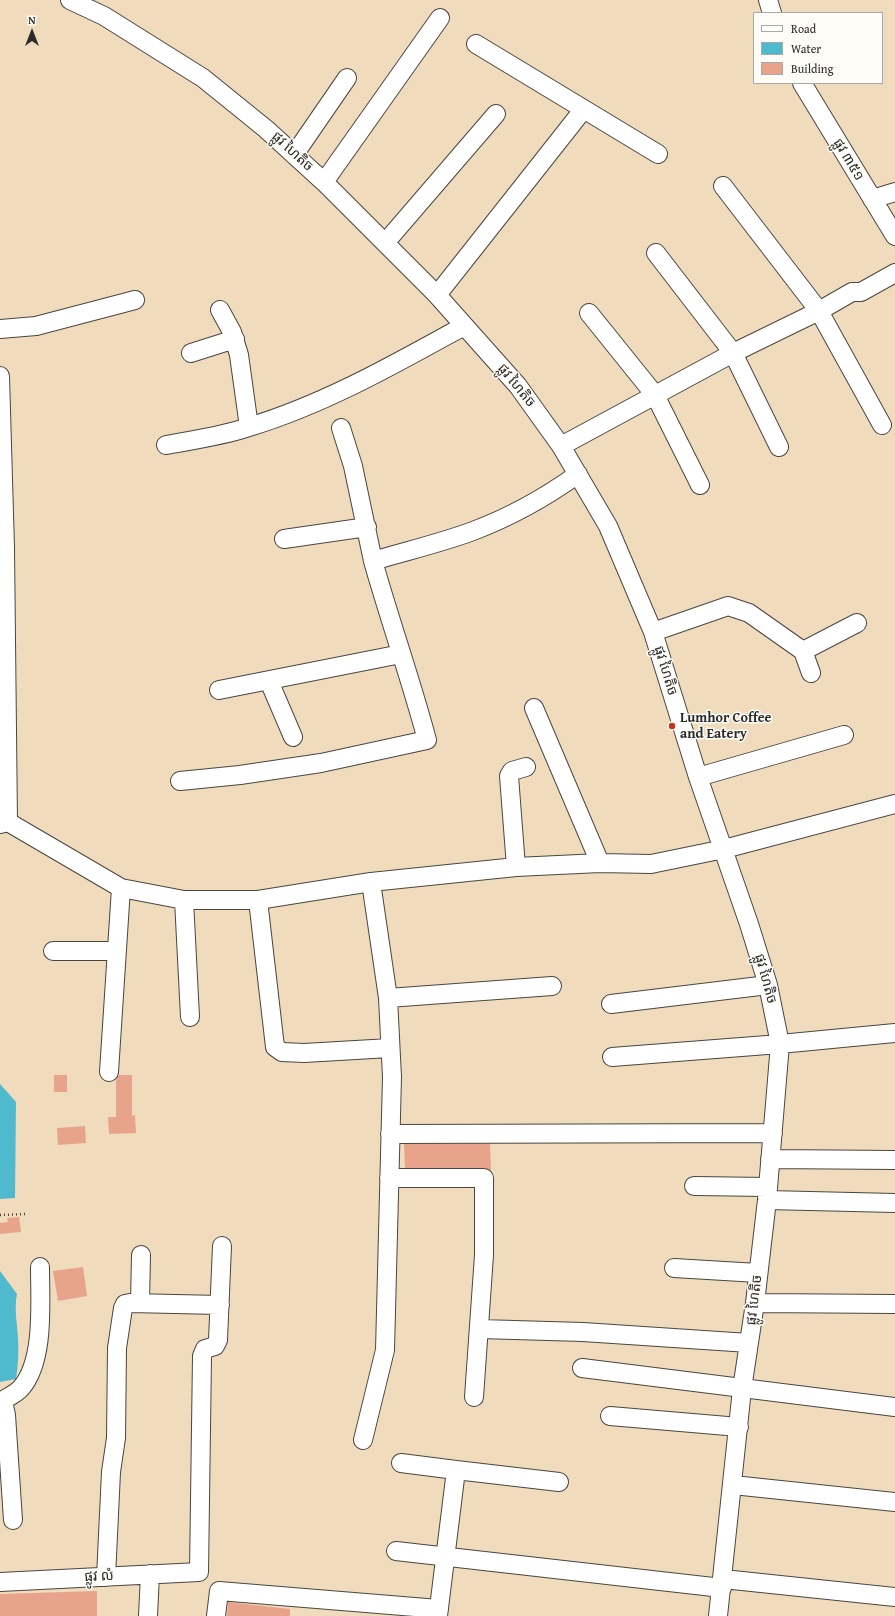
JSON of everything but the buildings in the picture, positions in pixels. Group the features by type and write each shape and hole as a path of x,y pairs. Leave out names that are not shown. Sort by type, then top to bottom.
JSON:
{"street":[{"name":"ផ្លូវ ហៃតិច","path":"70,0 104,16 203,78 266,129 324,182 437,295 518,386 561,446 608,526 653,632 698,777 724,849 768,985 780,1044 767,1194 755,1303 742,1389 718,1616"},
{"path":"768,0 772,12"},
{"path":"324,182 440,18"},
{"path":"476,44 658,154"},
{"path":"294,155 347,78"},
{"name":"ផ្លូវ ៣៥១","path":"803,84 895,236"},
{"path":"437,295 583,110"},
{"path":"385,243 496,114"},
{"path":"723,186 819,311 882,425"},
{"path":"872,199 895,192"},
{"path":"656,253 733,353 779,447"},
{"path":"852,292 856,284 895,260"},
{"path":"561,446 733,353 819,311 852,292 861,292 895,273"},
{"path":"0,329 36,326 135,300"},
{"path":"220,310 235,339 239,355 249,427"},
{"path":"589,313 655,395 700,485"},
{"path":"166,445 249,427 337,393 464,326"},
{"path":"191,352 235,339"},
{"path":"0,376 4,823 122,888 184,900 258,900 371,882 516,867 600,863 651,864 724,849 895,804"},
{"path":"180,781 240,775 321,763 427,740 373,561 367,528 341,428"},
{"path":"373,561 473,530 516,512 558,488 578,474"},
{"path":"284,539 367,528"},
{"path":"653,632 728,606 749,613 803,651 811,673"},
{"path":"803,651 857,623"},
{"path":"219,690 401,654"},
{"path":"269,680 293,737"},
{"path":"534,708 600,863"},
{"path":"698,777 844,735"},
{"path":"516,867 509,776 512,771 526,767"},
{"path":"362,1440 385,1350 388,1178 392,1077 388,998 371,882"},
{"path":"109,1072 122,888"},
{"path":"184,900 190,1017"},
{"path":"258,900 275,1047 282,1052 304,1053 390,1048"},
{"path":"53,951 117,951"},
{"path":"610,1004 768,985"},
{"path":"388,998 552,986"},
{"path":"612,1057 780,1044 895,1033"},
{"path":"390,1134 773,1133"},
{"path":"770,1159 895,1160"},
{"path":"388,1178 484,1178 484,1255 480,1329 474,1397"},
{"path":"694,1186 767,1194 895,1203"},
{"path":"106,1577 111,1472 116,1438 117,1348 123,1308 125,1304 140,1303 220,1304 222,1246"},
{"path":"140,1303 141,1255"},
{"path":"13,1520 6,1415 4,1406 0,1402 20,1389 30,1371 37,1348 40,1267"},
{"path":"674,1268 758,1273"},
{"path":"755,1303 895,1304"},
{"name":"ផ្លូវ លំ","path":"0,1582 199,1572 202,1356 205,1349 215,1346 218,1340 220,1304"},
{"path":"480,1329 583,1332 749,1343"},
{"path":"582,1368 895,1407"},
{"path":"610,1416 739,1427"},
{"path":"401,1462 559,1482"},
{"path":"216,1616 218,1591 438,1612 456,1470"},
{"path":"733,1485 895,1502"},
{"path":"396,1551 722,1583 895,1597"},
{"path":"148,1616 150,1574"}],"path":[{"path":"0,1215 27,1214"}],"water":[{"path":"0,1084 16,1102 15,1198 0,1199"},
{"path":"0,1271 17,1294 16,1310 18,1364 16,1379 0,1382"}],"place":[{"name":"Lumhor Coffee and Eatery","path":"672,726"}]}
